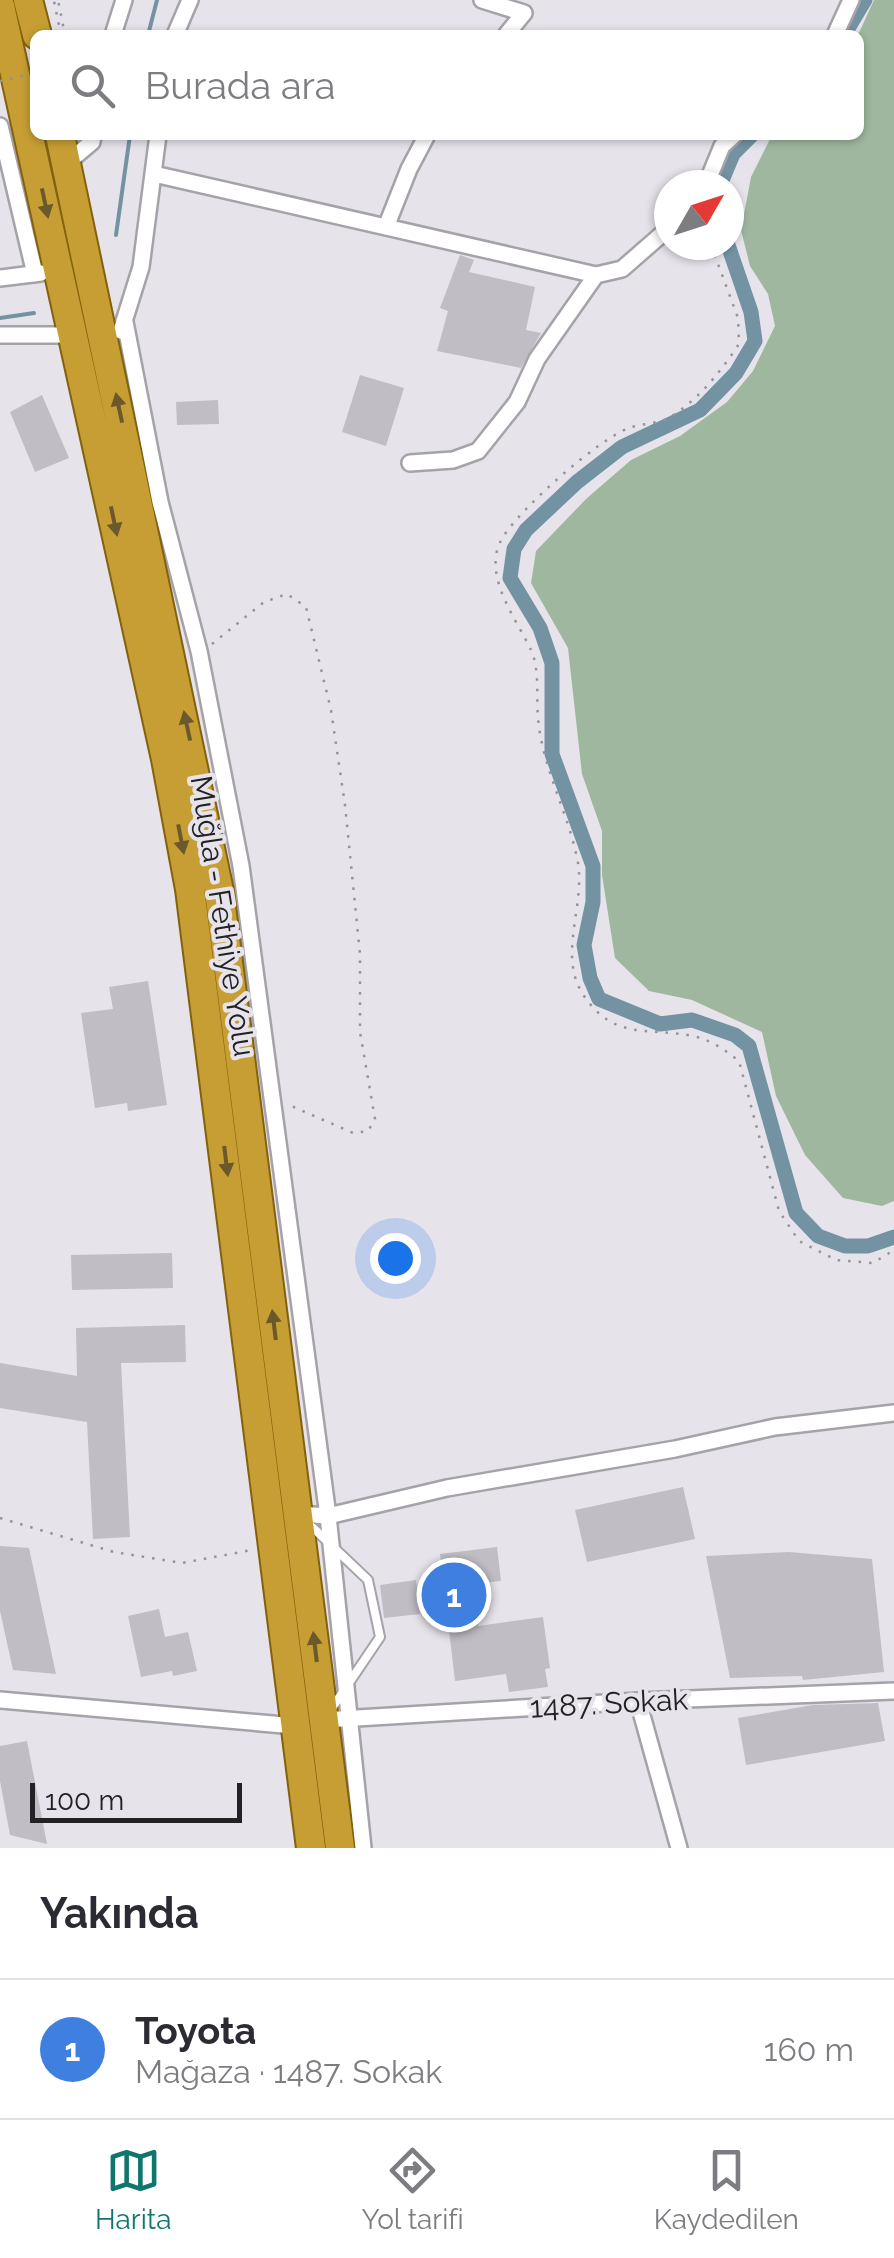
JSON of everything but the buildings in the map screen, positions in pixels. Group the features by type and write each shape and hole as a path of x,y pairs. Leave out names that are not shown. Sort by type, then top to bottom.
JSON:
{"highway":[{"path":"28,0 36,30"},
{"name":"Muğla - Fethiye Yolu","path":"0,6 13,151 48,272 74,335 166,759 190,889 311,1848"},
{"name":"Muğla - Fethiye Yolu","path":"61,140 109,363 185,654 298,1514 337,1719 340,1848"}],"street":[{"path":"115,30 124,0"},
{"path":"177,30 190,0"},
{"path":"482,0 524,13 510,30"},
{"path":"838,30 851,0"},
{"path":"0,126 13,151"},
{"path":"67,163 93,140"},
{"path":"109,363 141,267 157,140"},
{"path":"386,227 424,140"},
{"path":"712,170 729,140"},
{"path":"154,174 596,275 622,269 654,241"},
{"path":"0,278 48,272"},
{"path":"410,463 453,460 478,452 517,402 537,358 596,275"},
{"path":"124,322 185,654 241,866 328,1516 346,1688 337,1719 363,1848"},
{"path":"0,335 74,335"},
{"path":"298,1514 328,1516 447,1488 675,1449 775,1427 894,1413"},
{"name":"1487. Sokak","path":"337,1719 894,1691"},
{"path":"0,1700 295,1726"},
{"path":"638,1701 679,1848"}],"lane":[{"path":"298,1514 368,1580 380,1637 346,1688 337,1719"}],"path":[{"path":"62,30 54,1 58,0 62,30"},
{"path":"0,81 30,73"},
{"path":"717,260 738,318 740,344 701,394 668,419 627,429 597,446 516,519 500,541 498,576 506,604 533,654 542,756 578,865 570,966 584,996 608,1023 644,1034 692,1036 720,1046 739,1061 779,1211 799,1240 836,1260 873,1262 894,1250"},
{"path":"185,654 210,646 264,602 287,594 306,606 331,710 360,954 360,1032 374,1119 368,1130 354,1133 291,1106 269,1092"},
{"path":"0,1518 114,1552 182,1563 274,1546"}],"green space":[{"path":"874,0 894,0 894,1201 882,1206 843,1198 805,1155 776,1096 762,1032 692,1000 649,991 615,958 602,875 602,831 582,774 568,648 531,583 536,551 586,499 631,460 680,436 727,402 753,371 775,326 768,294 750,266 744,242 751,177 770,140 864,140 864,30 860,30"}],"waterway":[{"path":"149,30 157,0"},
{"path":"847,30 865,0"},
{"path":"116,235 129,140"},
{"path":"726,170 733,154 747,140"},
{"path":"733,260 751,312 755,341 736,373 700,410 622,447 577,482 526,530 514,549 510,578 540,628 552,663 552,754 593,866 593,902 584,945 590,978 599,999 660,1024 692,1020 735,1035 749,1046 796,1213 818,1236 845,1246 868,1246 894,1237"},
{"path":"0,318 34,313"}],"place":[{"name":"Toyota","path":"454,1595"}]}
